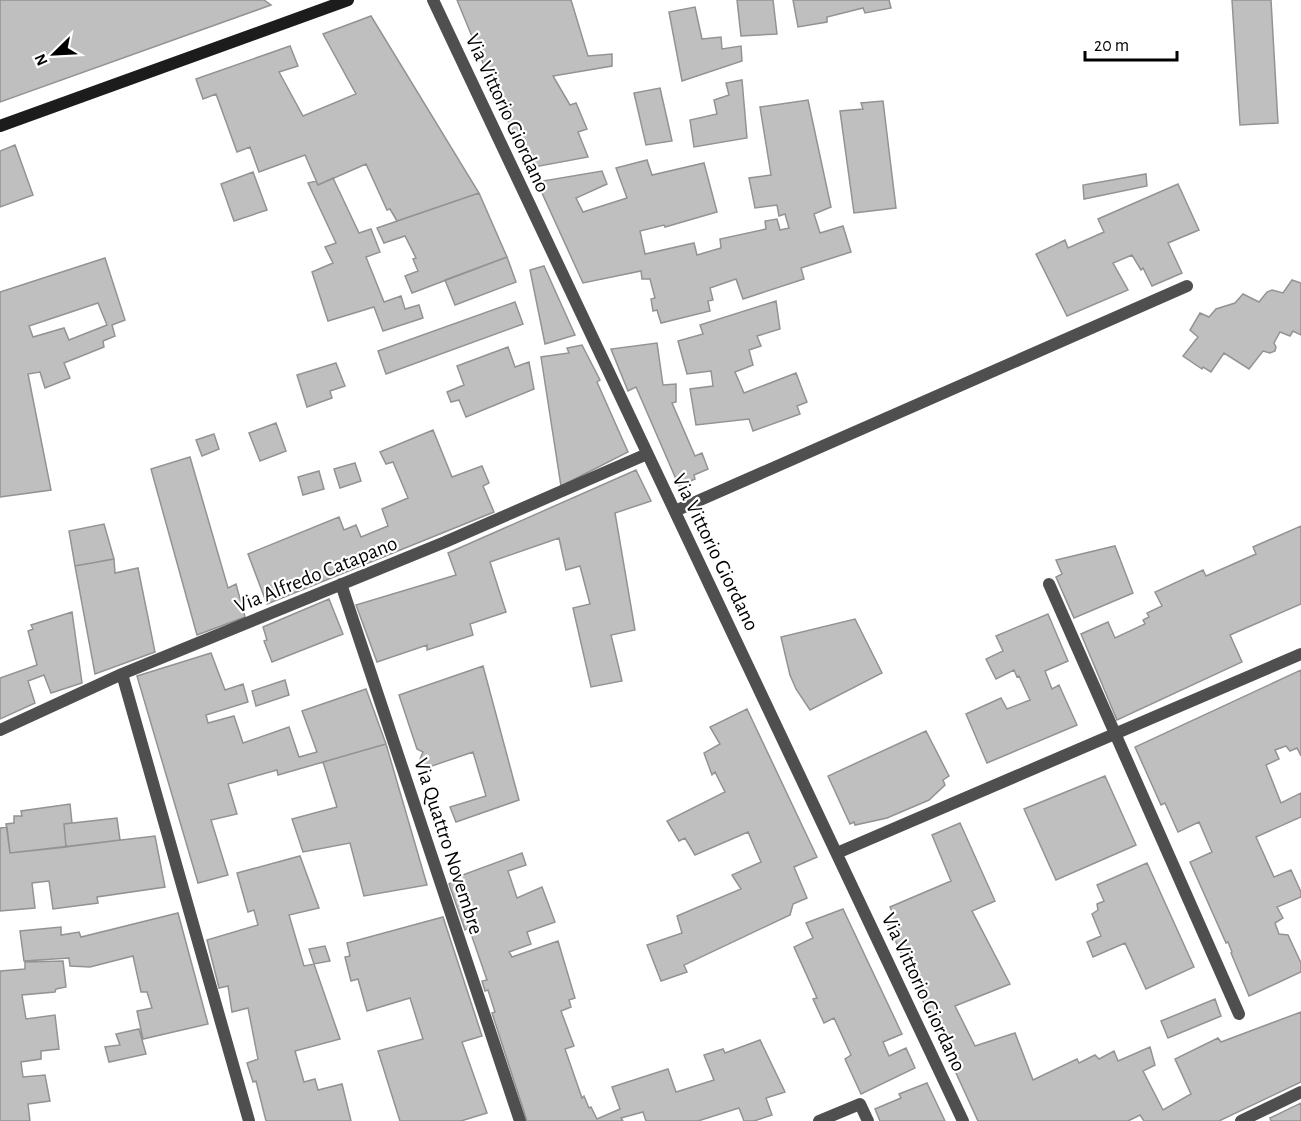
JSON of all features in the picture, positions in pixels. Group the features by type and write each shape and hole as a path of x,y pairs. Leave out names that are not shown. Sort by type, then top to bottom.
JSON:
{"main road":[{"path":"0,126 348,0"}],"street":[{"name":"Via Vittorio Giordano","path":"433,0 963,1121"},
{"path":"675,511 1187,286"},
{"name":"Via Alfredo Catapano","path":"0,730 122,674 445,542 647,454"},
{"name":"Via Quattro Novembre","path":"341,584 520,1121"},
{"path":"1049,584 1239,1014"},
{"path":"837,853 1301,654"},
{"path":"122,674 249,1121"},
{"path":"1241,1121 1301,1092"},
{"path":"819,1121 860,1104 868,1121"}],"building":[{"path":"0,0 264,0 271,5 0,102"},
{"path":"457,0 571,0 588,56 612,54 612,66 553,76 570,105 576,103 587,129 578,132 588,157 529,168"},
{"path":"737,0 773,0 777,34 741,36"},
{"path":"793,0 889,0 891,8 865,13 863,8 827,17 827,22 798,27"},
{"path":"1232,0 1271,0 1278,123 1240,125"},
{"path":"695,7 702,39 721,37 722,49 741,46 742,61 682,81 669,12"},
{"path":"371,16 479,193 397,221 390,209 387,210 366,164 318,185 305,155 259,172 250,147 237,152 216,94 203,99 196,79 290,46 298,66 279,72 303,116 356,94 323,34"},
{"path":"742,80 747,138 694,147 690,120 717,114 714,100 729,95 726,83"},
{"path":"660,88 672,141 646,145 634,93"},
{"path":"808,100 831,207 814,214 820,233 843,226 851,252 801,268 804,279 743,299 736,279 710,288 713,300 708,301 710,311 661,323 657,310 653,311 651,299 655,298 650,279 642,279 641,271 583,283 537,182 602,171 607,184 576,198 583,212 627,198 616,168 647,160 652,175 704,163 717,212 665,227 664,225 640,231 645,254 694,243 697,255 721,248 720,239 766,229 765,221 777,219 780,230 789,228 785,214 779,216 777,205 755,208 749,178 771,175 760,107"},
{"path":"883,101 896,208 854,213 840,111 863,109 861,103"},
{"path":"15,145 33,195 0,207 0,151"},
{"path":"253,172 267,210 234,221 221,184"},
{"path":"1146,174 1147,186 1084,199 1083,185"},
{"path":"333,178 359,233 371,229 380,252 366,257 384,302 401,296 405,309 419,305 423,318 383,331 374,307 328,321 312,272 333,263 325,247 336,243 308,183 316,181 318,185"},
{"path":"1178,184 1199,230 1168,243 1182,273 1152,286 1143,268 1141,270 1132,255 1113,263 1128,290 1067,316 1036,254 1065,240 1068,248 1104,232 1098,219"},
{"path":"479,193 507,257 412,293 405,276 418,271 413,259 416,258 405,236 384,243 377,228"},
{"path":"507,257 516,282 455,305 445,280"},
{"path":"105,258 125,320 112,325 115,336 103,341 104,347 64,363 70,378 45,388 40,372 28,374 51,490 0,497 0,292","holes":["98,303 107,325 69,340 64,328 33,337 29,326"]},
{"path":"544,266 575,335 545,344 530,270"},
{"path":"1292,280 1301,283 1301,335 1293,331 1290,336 1280,332 1274,343 1275,351 1270,353 1263,351 1249,369 1224,353 1211,372 1203,367 1202,369 1183,356 1198,337 1190,330 1200,313 1209,317 1216,309 1235,303 1243,294 1259,302 1267,292 1272,290 1283,293"},
{"path":"776,301 780,329 757,336 761,346 749,350 753,365 735,372 744,393 796,373 807,402 797,406 800,414 753,431 749,419 696,425 690,389 713,386 711,371 687,374 678,341 703,334 700,325"},
{"path":"515,302 523,324 386,374 378,351"},
{"path":"657,343 663,385 676,384 676,402 672,403 695,456 702,453 708,469 694,475 695,479 679,486 636,387 628,391 611,349"},
{"path":"582,345 600,380 597,382 628,452 561,486 541,357 569,353 567,348"},
{"path":"508,347 515,367 529,362 534,389 466,417 459,400 451,402 447,392 464,385 457,366"},
{"path":"336,363 345,386 330,391 332,398 307,407 297,375"},
{"path":"276,423 286,451 260,461 249,433"},
{"path":"433,430 452,477 482,466 489,483 483,486 494,512 267,604 248,554 339,517 344,530 356,525 361,537 388,526 382,509 408,498 393,462 386,464 380,452"},
{"path":"214,434 219,449 202,456 196,440"},
{"path":"190,457 228,588 236,584 245,617 197,635 151,469"},
{"path":"355,463 361,481 340,488 334,469"},
{"path":"636,470 651,501 615,513 635,630 611,635 622,681 591,687 573,608 590,604 580,566 566,570 559,538 490,562 506,612 470,624 473,635 427,650 427,645 377,662 356,605 456,575 448,553"},
{"path":"319,471 324,489 303,495 298,477"},
{"path":"104,524 114,559 75,566 69,531"},
{"path":"1301,526 1301,604 1230,635 1242,662 1117,720 1081,634 1108,622 1115,638 1145,624 1143,620 1149,617 1147,613 1162,606 1155,592 1203,570 1206,576 1256,554 1253,547"},
{"path":"1115,546 1133,593 1074,618 1056,577 1062,574 1056,560"},
{"path":"114,559 115,573 138,568 155,652 95,674 75,566"},
{"path":"329,599 343,634 272,662 264,641 267,640 263,627"},
{"path":"72,612 82,683 51,693 44,675 28,681 35,703 0,719 0,678 37,665 28,631 33,629 31,625"},
{"path":"1048,614 1068,661 1045,671 1052,689 1059,685 1077,725 987,763 966,714 1001,698 1007,709 1030,700 1014,670 996,679 986,659 1003,651 996,636"},
{"path":"855,619 882,673 810,710 790,675 781,637"},
{"path":"211,653 225,690 243,684 248,702 206,715 208,723 234,716 243,743 289,727 299,757 317,752 302,711 366,689 386,744 278,775 277,770 228,784 237,814 211,820 228,875 198,883 137,676"},
{"path":"483,666 519,800 456,822 450,807 486,796 473,752 423,769 420,759 423,752 417,749 399,695"},
{"path":"1301,670 1301,756 1297,748 1290,751 1286,746 1275,750 1279,759 1266,765 1281,803 1301,793 1301,817 1256,837 1274,877 1291,870 1301,892 1301,897 1277,907 1283,918 1275,923 1279,934 1288,935 1301,963 1301,972 1249,996 1228,942 1226,943 1190,862 1212,852 1199,822 1178,832 1165,803 1161,805 1135,747"},
{"path":"285,680 289,695 256,706 252,691"},
{"path":"747,709 817,857 794,867 807,898 793,904 790,915 684,965 687,972 661,981 647,945 682,933 677,916 741,889 732,875 761,862 748,832 695,855 685,838 679,841 667,821 725,792 715,772 712,775 704,753 720,744 710,727"},
{"path":"926,731 949,776 943,780 945,785 929,800 887,818 850,824 828,776"},
{"path":"386,744 427,885 364,896 350,843 303,852 292,819 337,807 323,762"},
{"path":"1105,776 1136,845 1056,880 1024,809"},
{"path":"70,804 72,823 64,824 66,847 10,853 6,824 14,823 14,816 22,816 21,811"},
{"path":"117,818 120,840 66,847 64,824"},
{"path":"960,823 995,901 972,911 1010,984 955,1006 975,1046 1015,1033 1033,1080 1077,1059 1079,1063 1095,1055 1099,1059 1114,1051 1118,1061 1150,1047 1155,1065 1143,1071 1163,1110 1191,1094 1175,1059 1218,1038 1221,1042 1301,1012 1301,1082 1219,1121 1144,1121 1140,1115 1128,1121 978,1121 885,918 893,914 890,907 951,881 932,835"},
{"path":"7,827 10,853 155,836 165,887 97,897 98,903 53,909 49,881 32,883 35,908 0,911 0,828"},
{"path":"522,853 526,865 508,871 517,898 542,887 555,922 527,932 531,944 509,952 512,957 558,941 575,998 569,1000 571,1007 561,1011 574,1046 565,1049 582,1098 584,1096 597,1119 620,1109 612,1087 668,1069 676,1092 714,1080 704,1055 723,1049 725,1053 760,1040 785,1092 766,1098 772,1115 754,1121 744,1121 739,1108 698,1121 646,1121 643,1112 621,1118 623,1121 527,1121 492,1013 495,1012 488,990 485,991 482,981 487,980 469,928 465,930 449,884 453,882 452,879"},
{"path":"300,856 319,908 289,915 304,966 314,964 340,1039 295,1051 304,1082 315,1079 318,1090 342,1084 351,1121 266,1121 256,1081 253,1082 247,1063 258,1059 248,1008 232,1012 228,986 219,988 207,940 258,925 254,910 248,912 237,873"},
{"path":"1147,863 1194,967 1146,989 1125,943 1093,957 1087,942 1101,936 1092,914 1098,910 1097,904 1104,901 1097,885"},
{"path":"843,909 902,1034 883,1042 889,1056 906,1048 915,1068 861,1094 845,1059 851,1055 834,1018 824,1023 813,999 817,998 794,947 813,938 806,923"},
{"path":"178,913 208,1024 143,1039 137,1011 152,1008 147,992 141,992 133,956 90,967 70,966 69,958 24,961 20,931 61,927 61,935 79,932 81,937"},
{"path":"443,917 482,1036 462,1042 487,1113 461,1121 400,1121 378,1051 423,1039 410,998 367,1011 358,979 351,981 345,957 350,956 347,943"},
{"path":"325,946 330,961 314,964 309,949"},
{"path":"63,961 66,987 56,989 55,992 22,995 26,1019 55,1015 59,1049 41,1051 41,1059 21,1062 23,1077 45,1075 50,1101 28,1104 30,1121 0,1121 0,971 25,969 25,962"},
{"path":"1215,999 1221,1016 1168,1038 1161,1021"},
{"path":"139,1029 146,1054 109,1062 105,1047 120,1045 116,1034"},
{"path":"927,1083 945,1121 880,1121 875,1109 901,1098 899,1094"},
{"path":"1301,1103 1301,1121 1271,1121 1270,1118"}]}
